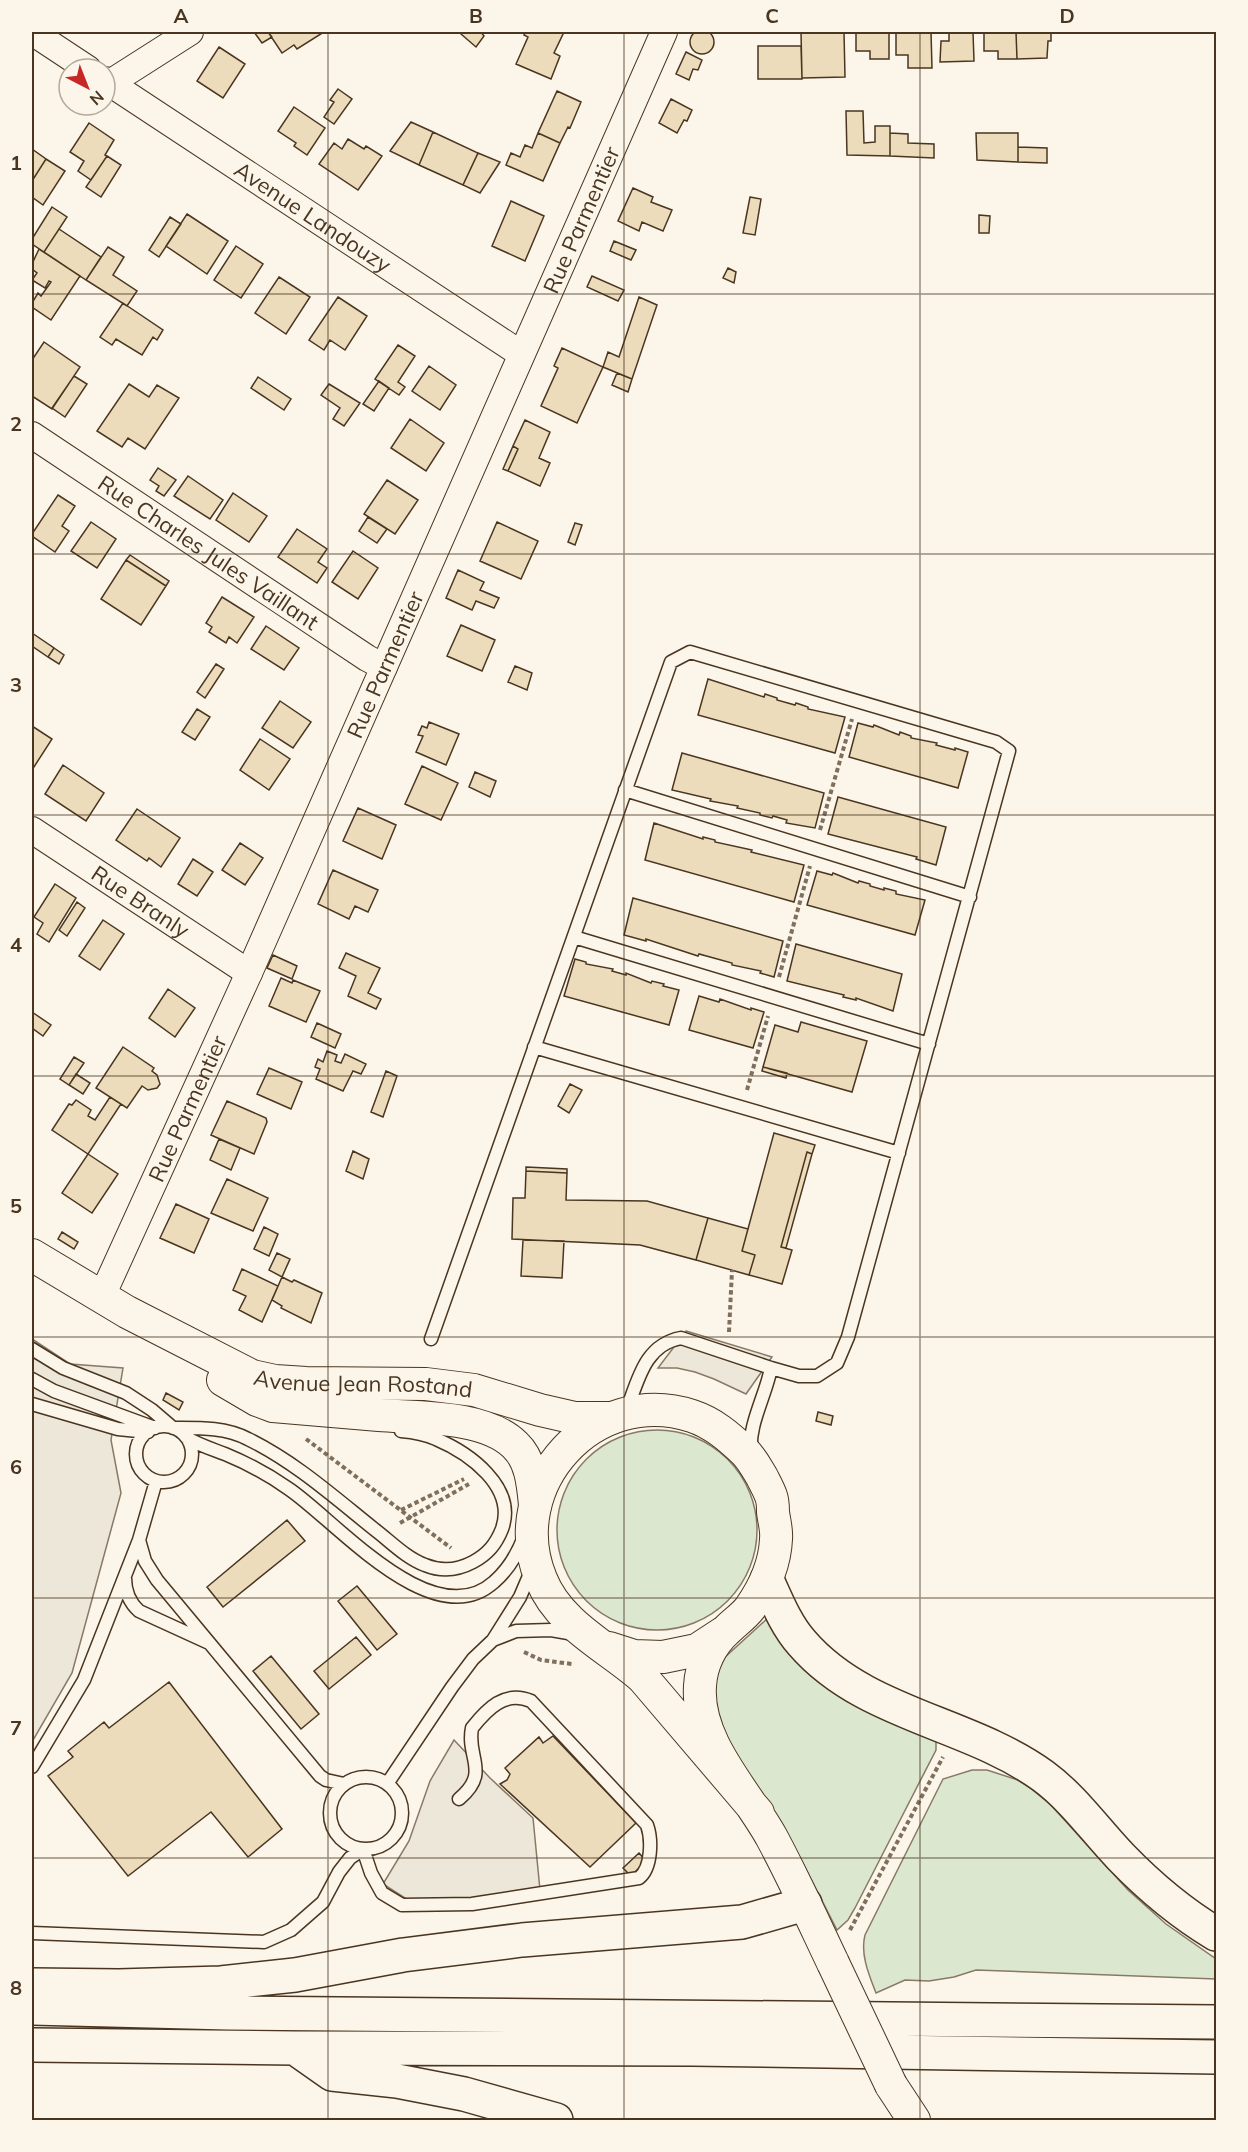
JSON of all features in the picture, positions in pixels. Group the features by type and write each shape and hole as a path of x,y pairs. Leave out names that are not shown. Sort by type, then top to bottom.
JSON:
{"highway":[{"path":"767,1580 791,1629 802,1644 835,1674 873,1696 1011,1756 1045,1777 1155,1890 1190,1918 1216,1934"},
{"path":"32,1985 119,1986 221,1983 295,1975 403,1955 498,1943 742,1922 805,1904"},
{"path":"32,2008 240,2013 1216,2022"},
{"path":"32,2045 692,2049 1216,2057"},
{"path":"295,2048 332,2074 397,2081 464,2094 556,2121"}],"street":[{"path":"32,32 70,57"},
{"path":"117,76 190,32"},
{"name":"Rue Parmentier","path":"115,1304 249,973 664,32"},
{"name":"Avenue Landouzy","path":"117,89 521,354"},
{"name":"Rue Charles Jules Vaillant","path":"32,435 384,667"},
{"name":"Rue Branly","path":"32,830 249,973"},
{"name":"Avenue Jean Rostand","path":"32,1255 115,1304 252,1376 306,1383 426,1384 474,1390 574,1418 618,1416 659,1410 691,1416 721,1430 752,1459"},
{"name":"Avenue Jean Rostand","path":"115,1304 227,1383 273,1406 433,1418 488,1429 507,1438 525,1458 534,1487 535,1505"},
{"path":"618,1416 583,1433 564,1449 549,1470 535,1505 532,1543 541,1579 560,1611 643,1678 758,1813"},
{"path":"594,1640 634,1656 663,1657 697,1650 723,1633 749,1610 767,1580 776,1539 771,1497 752,1459"},
{"path":"723,1633 710,1650 700,1687 702,1714 709,1735 772,1837 891,2085 914,2121"},
{"path":"891,2085 893,2121"}],"lane":[{"path":"431,1339 671,662 690,652 996,742 1009,752 848,1337 837,1363 817,1376 798,1376 681,1338 668,1341 659,1347 644,1365 618,1416"},
{"path":"625,790 970,897"},
{"path":"574,937 929,1044"},
{"path":"534,1047 899,1153"},
{"path":"32,1349 63,1368 126,1393 201,1446 262,1472 291,1490 377,1563 416,1586 441,1596 478,1593 500,1576 520,1548 535,1505"},
{"path":"752,1459 752,1431 767,1388 771,1368"},
{"path":"32,1379 54,1391 152,1430"},
{"path":"32,1404 118,1429 208,1428 247,1438 294,1465 405,1553 427,1566 453,1570 483,1556 499,1537 504,1524 505,1511 497,1485 473,1461 437,1439 420,1433 273,1406"},
{"path":"152,1430 137,1446 136,1454 142,1471 156,1481 173,1481 187,1471 192,1454 187,1438"},
{"path":"32,1767 84,1680 139,1540 156,1481"},
{"path":"139,1540 145,1561 157,1580 320,1776 344,1785"},
{"path":"387,1784 452,1687 473,1659 493,1640 520,1597 536,1560"},
{"path":"125,1574 125,1588 133,1605 139,1611 210,1644"},
{"path":"493,1640 516,1631 551,1630 594,1640"},
{"path":"363,1849 370,1873 382,1893 402,1905 472,1904 639,1878 648,1868 650,1832 646,1825 531,1701 523,1698 510,1696 500,1700 484,1713 472,1728 475,1779 470,1789 459,1799"},
{"path":"364,1777 380,1779 387,1784 399,1799 402,1811 401,1823 396,1834 387,1843 375,1848 363,1849 342,1841 335,1833 331,1823 331,1802 336,1792 344,1785 364,1777"},
{"path":"32,1933 264,1942 291,1930 323,1902 339,1872 350,1858 363,1849"}],"path":[{"path":"742,1107 857,701"},
{"path":"728,1353 732,1270"},
{"path":"833,1963 957,1731"}],"green space":[{"path":"657,1430 676,1432 695,1438 728,1459 749,1492 755,1511 757,1530 755,1549 749,1568 728,1601 695,1622 676,1628 657,1630 638,1628 619,1622 586,1601 565,1568 559,1549 557,1530 559,1511 565,1492 586,1459 619,1438 638,1432"},
{"path":"769,1617 936,1738 936,1750 855,1908 848,1920 837,1930 802,1861 753,1780 721,1733 711,1683 723,1659"},
{"path":"972,1770 987,1770 1018,1780 1050,1804 1128,1890 1166,1924 1216,1959 1216,1979 976,1970 954,1977 929,1981 905,1980 876,1993 864,1957 865,1935 943,1779"}],"shaded area":[{"path":"686,1331 772,1357 746,1394 695,1372 677,1368 658,1368"},
{"path":"32,1339 70,1364 123,1368 111,1440 121,1493 72,1673 32,1742"},
{"path":"454,1740 533,1818 540,1890 478,1900 408,1900 383,1884 409,1841 430,1781"}],"building":[{"path":"702,30 707,31 713,37 713,47 707,53 702,54 697,53 691,47 690,42 691,37 697,31"},
{"path":"254,32 268,32 272,37 262,43"},
{"path":"268,32 324,32 297,49 294,45 282,53"},
{"path":"481,32 484,36 476,47 461,34"},
{"path":"526,32 564,32 554,53 560,56 551,79 516,64 528,37 524,35"},
{"path":"801,32 844,32 845,77 802,78"},
{"path":"856,32 889,32 889,59 870,59 870,51 856,51"},
{"path":"896,32 931,32 932,68 908,68 908,55 896,55"},
{"path":"949,32 973,32 974,61 940,62 941,41 949,41"},
{"path":"984,32 1016,32 1017,59 998,59 998,51 984,51"},
{"path":"1016,32 1051,32 1047,58 1017,59"},
{"path":"758,46 801,46 802,79 758,79"},
{"path":"219,47 245,64 223,98 197,81"},
{"path":"686,52 702,60 698,70 693,69 689,80 676,74"},
{"path":"338,89 352,99 334,124 324,117 334,102 330,100"},
{"path":"557,91 581,102 570,128 568,127 560,143 538,133"},
{"path":"671,99 692,110 687,121 684,120 677,133 659,123"},
{"path":"294,107 325,128 307,155 294,146 296,143 278,131"},
{"path":"846,111 863,111 864,143 875,142 875,126 890,126 890,156 847,155"},
{"path":"411,122 433,132 419,165 390,151"},
{"path":"89,123 114,140 105,155 107,156 91,180 78,171 84,161 70,152"},
{"path":"433,132 478,153 463,185 419,165"},
{"path":"538,133 560,143 543,181 506,165 511,153 520,157 525,145 532,148"},
{"path":"890,133 908,134 908,143 934,144 934,158 890,156"},
{"path":"976,133 1018,133 1018,162 977,160"},
{"path":"348,139 382,156 358,190 319,164 334,143 342,149"},
{"path":"1018,147 1047,148 1047,163 1018,162"},
{"path":"32,149 46,159 32,181"},
{"path":"478,153 500,162 480,193 463,185"},
{"path":"107,156 121,165 101,197 86,187"},
{"path":"46,159 65,171 43,205 32,197 32,181"},
{"path":"633,188 653,197 651,202 672,210 663,231 642,222 639,231 618,221"},
{"path":"750,197 761,199 755,235 743,233"},
{"path":"511,201 544,216 525,261 492,246"},
{"path":"52,207 67,217 44,252 32,244 32,239"},
{"path":"187,214 228,241 207,274 166,246"},
{"path":"979,215 990,216 989,233 979,233"},
{"path":"170,217 181,224 159,257 149,250"},
{"path":"59,229 101,257 86,280 44,252"},
{"path":"614,241 636,250 631,260 610,251"},
{"path":"236,246 263,264 241,298 214,280"},
{"path":"108,247 124,257 113,275 137,291 127,306 86,280"},
{"path":"39,249 80,276 51,320 32,307 38,293 41,296 51,282 49,281 45,288 32,280 37,273 32,269 32,264"},
{"path":"728,268 736,272 734,283 723,278"},
{"path":"592,276 624,290 618,301 587,287"},
{"path":"279,277 310,297 286,334 255,313"},
{"path":"338,297 367,316 345,350 330,340 324,350 309,340"},
{"path":"639,297 657,305 632,379 603,367 608,352 619,357"},
{"path":"123,303 163,330 157,340 153,337 142,355 116,339 112,345 100,337"},
{"path":"44,342 80,367 52,409 32,396 32,360"},
{"path":"398,345 415,356 398,382 405,387 399,395 375,379"},
{"path":"562,348 603,367 577,423 541,406 558,368 554,366"},
{"path":"429,366 456,385 440,410 412,391"},
{"path":"617,373 632,379 628,392 612,385"},
{"path":"74,376 87,384 65,417 52,408"},
{"path":"258,377 291,399 284,410 251,388"},
{"path":"379,381 389,388 374,411 363,404"},
{"path":"129,384 149,397 157,385 179,398 145,449 128,438 122,447 97,431"},
{"path":"329,384 360,403 344,426 333,419 340,408 321,395"},
{"path":"410,419 444,443 426,471 391,448"},
{"path":"525,420 550,432 539,458 550,463 540,486 508,471 518,449 513,446"},
{"path":"513,446 518,449 508,471 503,469"},
{"path":"158,468 176,480 164,496 156,491 159,486 150,480"},
{"path":"188,476 223,500 210,519 174,496"},
{"path":"387,480 418,500 395,534 364,514"},
{"path":"233,493 267,516 249,542 216,520"},
{"path":"58,495 75,506 62,526 69,531 55,552 32,534"},
{"path":"368,517 387,529 377,543 359,531"},
{"path":"91,522 116,539 97,568 71,551"},
{"path":"497,522 538,541 521,579 480,561"},
{"path":"575,523 582,525 575,545 568,542"},
{"path":"297,529 327,549 318,562 327,568 317,583 278,557"},
{"path":"353,551 378,568 358,599 332,582"},
{"path":"130,555 169,581 166,586 126,560"},
{"path":"126,560 166,586 141,625 101,599"},
{"path":"458,570 484,582 480,590 499,598 494,608 476,601 472,610 446,598"},
{"path":"222,597 254,617 237,643 229,637 226,643 209,632 212,627 206,623"},
{"path":"461,625 495,640 482,671 447,656"},
{"path":"266,626 299,648 284,670 251,649"},
{"path":"32,633 54,648 48,657 32,646"},
{"path":"54,648 64,655 59,664 48,657"},
{"path":"216,664 224,669 205,698 197,692"},
{"path":"515,666 532,673 527,690 508,682"},
{"path":"708,679 764,697 765,694 777,700 808,707 808,709 845,717 835,753 698,715"},
{"path":"280,701 311,722 293,748 262,728"},
{"path":"197,709 210,717 195,740 182,732"},
{"path":"429,722 459,734 446,765 416,752 423,736 418,735 422,726 427,728"},
{"path":"858,723 873,727 874,725 899,735 900,732 911,738 968,752 958,788 849,757"},
{"path":"32,726 52,739 32,770"},
{"path":"260,739 290,759 269,790 240,770"},
{"path":"682,753 824,793 815,828 786,823 787,820 760,815 760,813 737,808 738,806 672,790"},
{"path":"63,765 104,793 86,821 45,794"},
{"path":"422,766 458,783 441,820 405,804"},
{"path":"475,772 496,781 490,797 469,787"},
{"path":"838,797 946,827 936,865 916,859 917,857 828,834"},
{"path":"358,808 396,825 382,859 343,841"},
{"path":"137,809 180,838 161,867 149,858 147,861 116,840"},
{"path":"654,823 703,839 703,837 715,840 715,842 804,865 794,902 645,860"},
{"path":"240,843 263,858 245,885 222,870"},
{"path":"193,859 213,872 197,896 178,884"},
{"path":"333,870 378,890 368,912 355,906 349,919 318,904"},
{"path":"817,871 832,875 833,873 858,883 859,881 884,890 884,888 896,891 896,894 925,900 915,935 807,905"},
{"path":"55,884 76,898 49,942 37,934 43,923 34,917"},
{"path":"633,898 783,941 774,977 760,973 761,971 624,935"},
{"path":"77,902 85,908 67,936 59,930"},
{"path":"103,920 124,934 100,970 79,956"},
{"path":"796,944 902,974 893,1011 856,998 856,1000 843,997 844,995 787,981"},
{"path":"346,953 380,968 368,993 381,999 376,1009 348,996 356,976 339,968"},
{"path":"273,955 297,966 292,979 267,968"},
{"path":"575,959 679,990 669,1025 564,996"},
{"path":"281,978 292,983 293,980 320,991 306,1022 269,1006"},
{"path":"168,989 195,1008 175,1037 149,1018"},
{"path":"699,996 719,1002 720,999 764,1012 753,1048 689,1030"},
{"path":"32,1012 51,1025 43,1036 32,1028"},
{"path":"801,1022 867,1041 852,1092 763,1067 775,1025 798,1032"},
{"path":"317,1023 341,1034 335,1048 311,1037"},
{"path":"123,1047 154,1068 152,1071 157,1075 160,1084 157,1088 148,1090 142,1086 127,1108 96,1088"},
{"path":"327,1051 337,1055 335,1061 341,1063 345,1054 366,1064 361,1074 353,1071 343,1091 316,1079 320,1069 315,1067 318,1059 323,1062"},
{"path":"74,1057 84,1063 69,1085 60,1079"},
{"path":"763,1067 787,1073 786,1078 762,1071"},
{"path":"269,1068 302,1082 291,1109 257,1094"},
{"path":"386,1071 397,1076 383,1117 371,1112"},
{"path":"76,1074 90,1083 83,1094 69,1085"},
{"path":"570,1084 582,1090 569,1113 558,1106"},
{"path":"110,1097 121,1104 88,1154 52,1130 69,1104 72,1105 76,1100 91,1110 88,1116 95,1120"},
{"path":"227,1101 266,1118 267,1122 254,1154 211,1135"},
{"path":"774,1133 815,1145 812,1154 807,1152 781,1247 792,1250 782,1284 749,1275 755,1255 742,1251"},
{"path":"219,1139 240,1148 231,1170 210,1160"},
{"path":"353,1151 369,1159 363,1179 346,1171"},
{"path":"807,1152 812,1154 786,1248 781,1247"},
{"path":"88,1154 118,1174 92,1213 62,1193"},
{"path":"526,1167 567,1169 567,1173 526,1171"},
{"path":"526,1171 567,1173 566,1200 647,1201 708,1218 696,1260 640,1245 512,1239 513,1198 525,1198"},
{"path":"227,1179 268,1198 253,1231 211,1213"},
{"path":"176,1204 209,1219 194,1253 160,1238"},
{"path":"708,1218 748,1229 742,1251 755,1255 749,1275 696,1260"},
{"path":"264,1227 278,1234 269,1256 254,1249"},
{"path":"62,1232 78,1242 74,1249 58,1239"},
{"path":"523,1240 564,1241 562,1278 521,1276"},
{"path":"277,1253 290,1259 282,1277 269,1270"},
{"path":"242,1269 278,1286 262,1322 239,1310 246,1296 233,1290"},
{"path":"282,1277 322,1293 311,1323 281,1308 282,1306 272,1300"},
{"path":"166,1393 183,1402 179,1410 163,1400"},
{"path":"818,1412 833,1416 831,1425 816,1421"},
{"path":"287,1520 305,1541 223,1607 207,1587"},
{"path":"357,1586 397,1634 377,1650 338,1601"},
{"path":"356,1637 371,1655 329,1689 314,1671"},
{"path":"271,1656 319,1714 301,1729 253,1671"},
{"path":"169,1682 282,1829 248,1857 211,1812 128,1876 48,1776 73,1757 68,1751 104,1722 109,1728"},
{"path":"553,1736 636,1823 590,1867 500,1784 507,1780 510,1774 505,1768 539,1737 543,1743"},
{"path":"639,1853 646,1861 631,1876 623,1868"}]}
